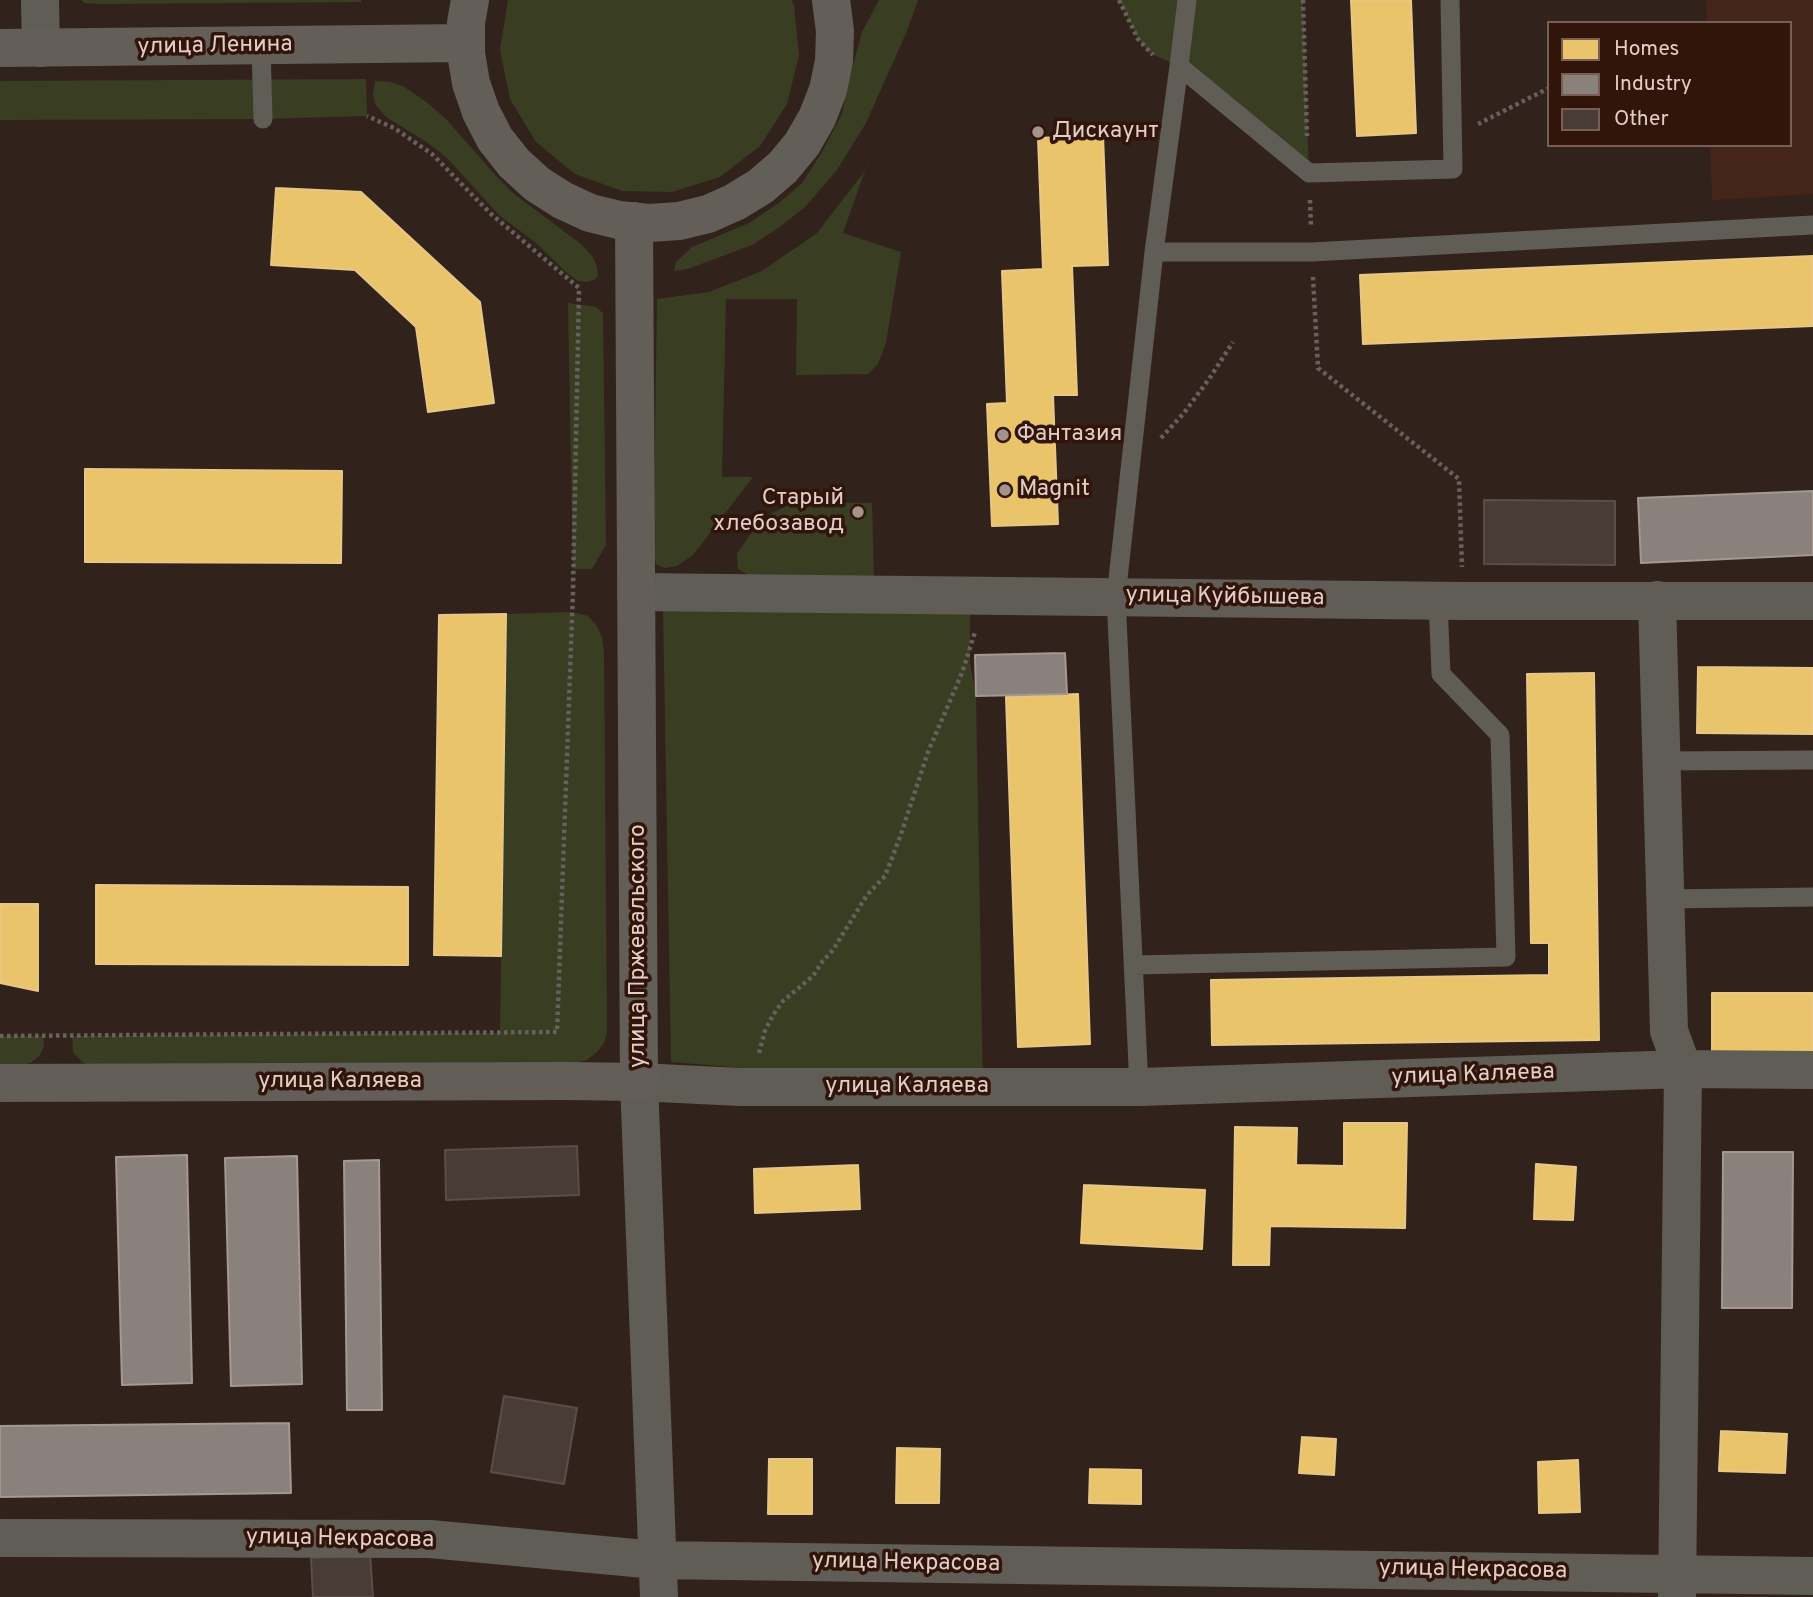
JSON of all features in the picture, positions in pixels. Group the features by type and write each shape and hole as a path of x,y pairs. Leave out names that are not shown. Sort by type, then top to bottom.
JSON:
{"street":[{"path":"0,48 41,48 40,0"},
{"path":"470,0 466,23 466,53 471,83 481,112 495,139 514,163 537,184 590,213 649,223 679,221 708,214 735,202 761,187 783,167 802,144 828,90 834,61 835,31 831,0"},
{"name":"улица Ленина","path":"41,48 466,43"},
{"name":"улица Пржевальского","path":"634,221 639,1083 658,1579"},
{"name":"улица Куйбышева","path":"636,592 1451,601 1813,601"},
{"path":"1657,600 1669,1031 1683,1069 1677,1586"},
{"name":"улица Каляева","path":"0,1083 524,1081 740,1087 1139,1087 1683,1069 1813,1070"},
{"name":"улица Некрасова","path":"0,1538 430,1539 658,1579 1677,1586 1813,1576"}],"lane":[{"path":"1139,1087 1116,597 1154,252 1187,0"},
{"path":"1179,66 1309,173 1453,169 1450,0"},
{"path":"261,46 263,119"},
{"path":"1154,252 1312,252 1813,225"},
{"path":"1133,965 1506,957 1500,735 1440,674 1451,601"},
{"path":"1662,761 1813,760"},
{"path":"1666,899 1813,897"}],"path":[{"path":"1119,0 1138,39 1151,54 1179,66"},
{"path":"1303,0 1318,368 1459,479 1451,601"},
{"path":"1453,140 1480,122 1547,89"},
{"path":"0,1036 557,1032 573,591 579,288 490,213 432,154 394,128 367,116"},
{"path":"1131,464 1184,413 1233,342"},
{"path":"740,1087 757,1067 765,1031 773,1015 783,1001 813,976 834,950 867,895 885,876 928,752 968,654 975,632 975,596"}],"shaded area":[{"path":"1706,0 1813,0 1813,194 1712,200 1710,147 1792,147 1792,21 1707,21"}],"green space":[{"path":"81,0 361,2 100,4 85,3"},
{"path":"508,0 791,0 794,5 799,55 787,104 760,146 720,177 672,192 622,191 575,174 536,142 510,99 500,50"},
{"path":"879,0 918,0 866,123 837,170 805,207 752,245 688,269 674,271 676,262 692,247 749,223 802,183 842,114 862,32"},
{"path":"1119,0 1303,0 1309,173 1179,66 1151,54 1138,39"},
{"path":"366,79 367,116 0,120 0,81"},
{"path":"375,81 403,86 429,104 447,120 513,193 581,244 593,257 598,276 587,282 578,281 567,273 535,242 500,216 446,157 386,117 375,104"},
{"path":"876,139 843,233 901,252 886,343 878,364 868,374 796,375 797,299 726,299 722,477 753,477 693,555 677,566 665,568 657,565 653,556 657,299 709,292 762,271 817,233 864,172"},
{"path":"568,303 596,307 603,313 606,545 592,569 573,569"},
{"path":"795,502 872,503 874,577 748,575 738,569 737,554 749,536 772,513"},
{"path":"663,607 970,607 970,663 976,696 983,1088 671,1062"},
{"path":"572,612 588,616 596,625 602,637 604,652 607,1032 604,1043 597,1052 587,1060 575,1063 91,1066 82,1062 73,1052 72,1036 500,1033 506,614"},
{"path":"0,1036 43,1036 44,1047 32,1062 19,1067 0,1067"}],"building: Homes":[{"path":"1351,0 1411,0 1416,133 1357,136"},
{"path":"1103,135 1108,265 1072,266 1077,395 1053,395 1058,524 992,526 987,404 1007,403 1002,271 1043,269 1038,138"},
{"path":"276,188 361,192 480,302 494,403 428,412 416,327 355,270 271,265"},
{"path":"1813,256 1813,326 1363,344 1360,275"},
{"path":"85,469 342,471 341,563 85,562"},
{"path":"506,614 501,956 434,955 439,615"},
{"path":"1698,667 1813,668 1813,734 1697,733"},
{"path":"1594,673 1599,1040 1212,1045 1211,980 1549,975 1549,943 1531,943 1527,674"},
{"path":"1078,694 1090,1044 1018,1047 1006,697"},
{"path":"96,885 408,887 408,965 96,964"},
{"path":"0,904 38,904 38,991 0,983"},
{"path":"1712,993 1813,993 1813,1052 1712,1053"},
{"path":"1344,1123 1407,1123 1405,1228 1270,1226 1269,1265 1233,1265 1235,1127 1297,1128 1296,1165 1344,1166"},
{"path":"1536,1164 1576,1167 1573,1220 1534,1219"},
{"path":"858,1165 860,1209 755,1213 754,1169"},
{"path":"1084,1185 1205,1190 1202,1249 1081,1243"},
{"path":"1721,1431 1787,1434 1785,1473 1719,1471"},
{"path":"1302,1437 1336,1439 1334,1475 1299,1473"},
{"path":"897,1448 940,1449 939,1503 896,1503"},
{"path":"769,1459 812,1459 812,1514 768,1514"},
{"path":"1578,1460 1580,1512 1539,1513 1538,1462"},
{"path":"1090,1469 1141,1470 1141,1504 1089,1503"}],"building: Industry":[{"path":"1813,491 1813,555 1641,563 1638,498"},
{"path":"1065,653 1067,694 976,696 975,655"},
{"path":"1723,1152 1793,1152 1792,1308 1722,1308"},
{"path":"187,1155 192,1383 122,1385 116,1157"},
{"path":"297,1156 302,1384 231,1386 225,1158"},
{"path":"379,1160 382,1410 347,1410 344,1161"},
{"path":"289,1423 291,1493 0,1497 0,1426"}],"building: Other":[{"path":"1484,500 1615,501 1615,565 1484,564"},
{"path":"577,1146 579,1195 446,1200 445,1150"},
{"path":"504,1396 577,1408 564,1484 491,1472"},
{"path":"370,1554 373,1597 313,1597 311,1558"}],"place":[{"name":"Дискаунт","path":"1038,132"},
{"name":"Фантазия","path":"1003,435"},
{"name":"Magnit","path":"1005,490"},
{"name":"Старый хлебозавод","path":"858,512"}]}
